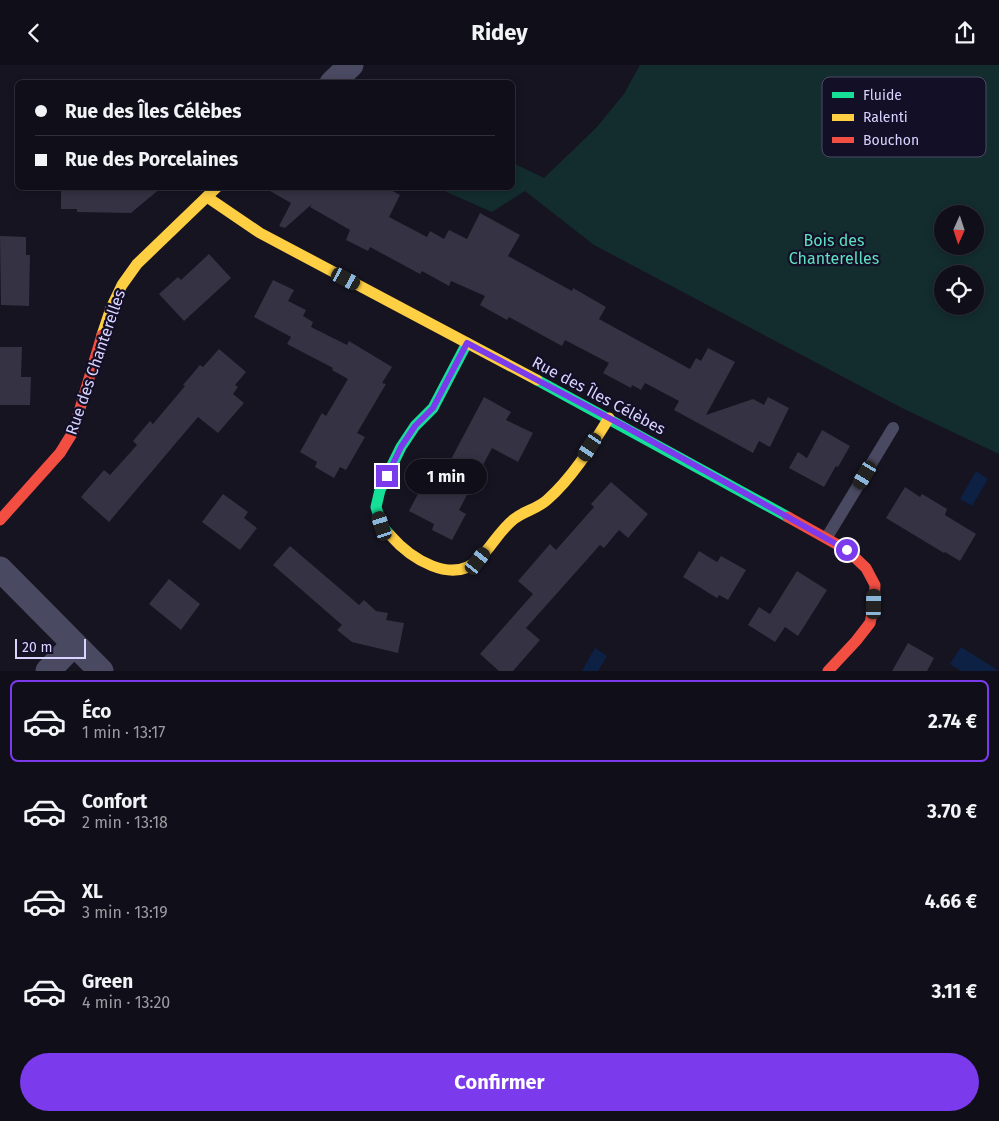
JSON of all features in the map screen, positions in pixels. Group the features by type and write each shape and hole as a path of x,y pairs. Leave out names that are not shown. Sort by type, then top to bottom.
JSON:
{"street":[{"path":"335,80 351,65"},
{"name":"Rue des Chanterelles","path":"0,520 60,453 73,432 111,308 122,285 137,264 214,190"},
{"name":"Rue des Îles Célèbes","path":"207,197 260,233 609,418 827,537 847,550 866,569 875,585 874,604 870,623 828,671"},
{"path":"467,343 433,408 415,426 401,447 380,491 376,507 382,526 397,543 426,563 443,570 460,570 478,561 501,531 516,517 533,510 547,500 581,462 609,418"},
{"path":"0,569 17,589 101,671"},
{"path":"48,671 74,644"}],"lane":[{"path":"827,537 893,428"}],"green space":[{"name":"Bois des Chanterelles","path":"640,65 999,65 999,454 902,408 594,245 525,191 492,212 442,190 515,190 515,164 544,178 596,128 624,94"}],"water":[{"path":"976,471 988,479 972,506 960,499"},
{"path":"961,647 999,671 961,671 950,664"},
{"path":"595,648 607,656 598,671 582,671"}],"building":[{"path":"61,190 158,190 131,213 77,212 77,209 61,209"},
{"path":"268,190 391,190 400,195 389,217 427,237 430,231 444,239 449,230 467,239 480,213 520,235 508,256 572,291 573,288 606,307 599,319 690,369 696,358 701,361 708,348 735,362 706,415 753,399 764,405 768,397 789,408 770,447 759,441 753,453 674,410 679,401 645,383 641,390 632,385 631,388 603,373 609,363 565,340 562,346 509,317 507,320 480,305 485,296 451,281 449,286 422,271 420,274 370,247 368,251 346,240 350,230 310,207 312,204 285,228 279,226 291,203"},
{"path":"0,236 26,237 26,255 30,255 29,306 1,305"},
{"path":"209,254 231,278 184,321 159,294 178,277 181,280"},
{"path":"273,280 294,290 288,301 306,310 303,316 313,322 311,327 347,345 349,341 392,367 382,383 386,384 357,433 365,437 346,470 340,467 334,478 315,467 317,462 300,452 322,413 326,416 348,379 332,370 333,368 287,344 291,337 254,317"},
{"path":"0,347 22,347 21,377 31,377 30,405 0,405"},
{"path":"219,349 246,372 235,385 238,387 233,394 244,403 218,433 198,417 109,522 81,497 104,470 110,475 137,445 133,441 150,421 153,424 200,365 203,367"},
{"path":"484,397 511,412 506,420 533,433 518,462 492,448 459,510 466,514 452,540 432,530 434,524 409,511 436,459 448,465"},
{"path":"822,430 850,446 824,487 789,468 798,452 807,458"},
{"path":"611,482 648,514 628,538 619,530 604,548 600,545 526,628 540,640 513,671 499,671 480,654 533,594 518,581 550,544 556,550 594,507 591,504"},
{"path":"905,487 920,497 922,494 947,509 945,515 976,534 960,561 886,518"},
{"path":"223,494 248,512 244,518 257,528 240,550 202,522"},
{"path":"290,546 359,605 364,600 376,611 388,613 386,620 404,623 398,653 352,642 337,630 342,625 273,565"},
{"path":"699,551 717,562 721,556 746,570 728,600 719,595 717,598 683,577"},
{"path":"797,571 827,590 798,636 785,627 775,642 748,625 759,607 770,614"},
{"path":"169,579 200,604 181,630 149,604"},
{"path":"908,643 934,658 927,671 892,671"}],"traffic: fast":[{"path":"390,535 382,526 376,507 380,490 401,447 415,426 433,408 467,343"},
{"path":"537,380 788,517"}],"traffic: slow":[{"path":"102,335 111,308 122,285 137,264 214,190"},
{"path":"207,197 260,233 537,380"},
{"path":"390,535 398,544 432,566 457,570 468,567 479,559 504,528 514,519 543,503 565,482 609,418"}],"traffic: jam":[{"path":"0,520 60,453 73,432 102,335"},
{"path":"788,517 847,550 866,568 875,585 870,623 828,671"}],"route":[{"path":"387,476 401,447 415,426 433,408 467,343 626,427 827,537 847,550"}]}
